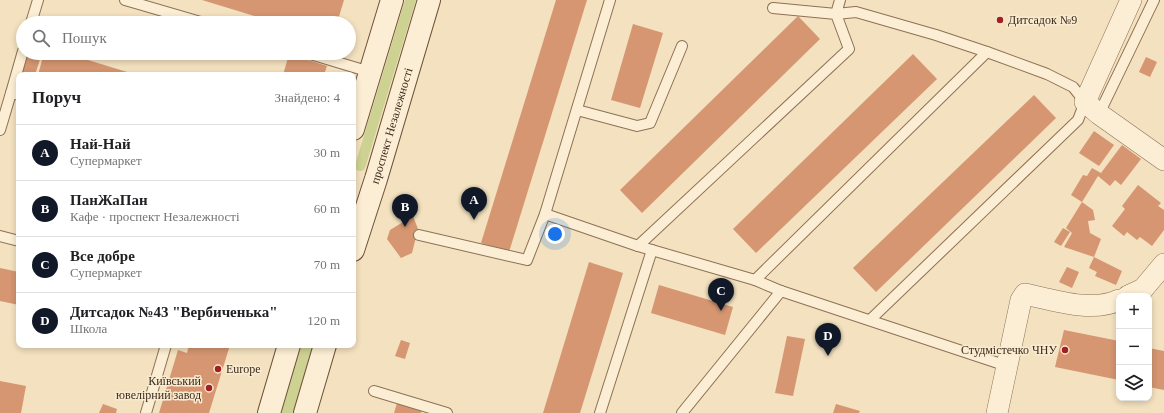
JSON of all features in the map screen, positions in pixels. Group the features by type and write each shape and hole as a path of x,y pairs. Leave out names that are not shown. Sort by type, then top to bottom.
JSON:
{"main road":[{"path":"356,120 392,0"},
{"name":"проспект Незалежності","path":"356,241 429,0"},
{"path":"269,413 288,348"},
{"path":"305,413 324,348"}],"street":[{"path":"1131,0 1092,108 1164,160"},
{"path":"1134,293 1143,289 1164,264"},
{"path":"1002,412 1007,366 1022,300 1025,294 1086,306 1116,302"}],"lane":[{"path":"33,16 38,0"},
{"path":"125,0 180,16"},
{"path":"419,235 527,260 545,214 610,0"},
{"path":"638,246 849,49 836,14 840,0"},
{"path":"870,320 1092,108 1154,0"},
{"path":"773,8 836,14 856,12 936,35 987,52 1060,80 1073,87 1092,108"},
{"path":"577,110 637,126 650,123 682,46"},
{"path":"755,280 987,52"},
{"path":"19,72 21,60"},
{"path":"330,60 370,72"},
{"path":"0,130 15,94"},
{"path":"545,214 638,246 755,280 1007,366"},
{"path":"0,236 16,240"},
{"path":"600,413 652,250"},
{"path":"682,413 781,290"},
{"path":"146,413 165,348"},
{"path":"374,391 447,413"}],"green space":[{"path":"405,0 416,0 364,170 356,170 356,162"},
{"path":"300,348 312,348 293,413 280,413"}],"building":[{"path":"202,0 344,0 339,16 254,16"},
{"path":"556,0 587,0 509,252 481,243"},
{"path":"798,16 820,39 642,213 620,190"},
{"path":"633,24 663,33 640,108 611,100"},
{"path":"913,54 937,79 756,253 733,229"},
{"path":"1146,57 1157,62 1150,77 1139,72"},
{"path":"26,60 40,60 36,72 22,72"},
{"path":"42,60 88,60 127,72 39,72"},
{"path":"287,60 308,60 327,66 325,72 284,72"},
{"path":"1034,95 1056,118 876,292 853,268"},
{"path":"1094,131 1114,145 1099,166 1079,153"},
{"path":"1122,145 1141,159 1121,185 1115,180 1110,186 1098,176 1082,202 1071,195 1083,175 1087,176 1092,168 1101,173"},
{"path":"1138,185 1161,203 1158,206 1164,210 1164,230 1152,246 1140,237 1137,240 1127,232 1124,236 1112,226 1125,209 1122,206"},
{"path":"1082,202 1093,210 1095,220 1088,221 1090,233 1101,239 1094,257 1064,247 1072,233 1066,228"},
{"path":"413,216 418,229 412,253 401,258 387,239 390,230"},
{"path":"1063,228 1070,232 1061,246 1054,242"},
{"path":"1094,257 1122,271 1116,285 1095,276 1097,272 1089,268"},
{"path":"589,262 623,273 616,296 580,413 543,413"},
{"path":"1067,267 1079,272 1072,288 1059,282"},
{"path":"0,268 16,271 16,304 0,301"},
{"path":"659,285 733,307 725,335 651,313"},
{"path":"1064,330 1116,340 1116,379 1055,367"},
{"path":"787,336 805,339 793,396 775,393"},
{"path":"401,340 410,343 405,359 395,356"},
{"path":"188,348 229,348 209,413 159,413 178,350 187,353"},
{"path":"1152,349 1164,351 1164,390 1152,388"},
{"path":"0,381 26,386 21,413 0,413"},
{"path":"397,403 422,411 421,413 394,413"},
{"path":"103,404 117,409 116,413 99,413"},
{"path":"836,404 860,411 859,413 833,413"}],"place":[{"name":"Дитсадок №9","path":"1000,20"},
{"name":"Най-Най","path":"474,220"},
{"name":"ПанЖаПан","path":"405,227"},
{"name":"Все добре","path":"721,311"},
{"name":"Студмістечко ЧНУ","path":"1065,350"},
{"name":"Дитсадок №43 \"Вербиченька\"","path":"828,356"},
{"name":"Europe","path":"218,369"},
{"name":"Київський ювелірний завод","path":"209,388"}]}
